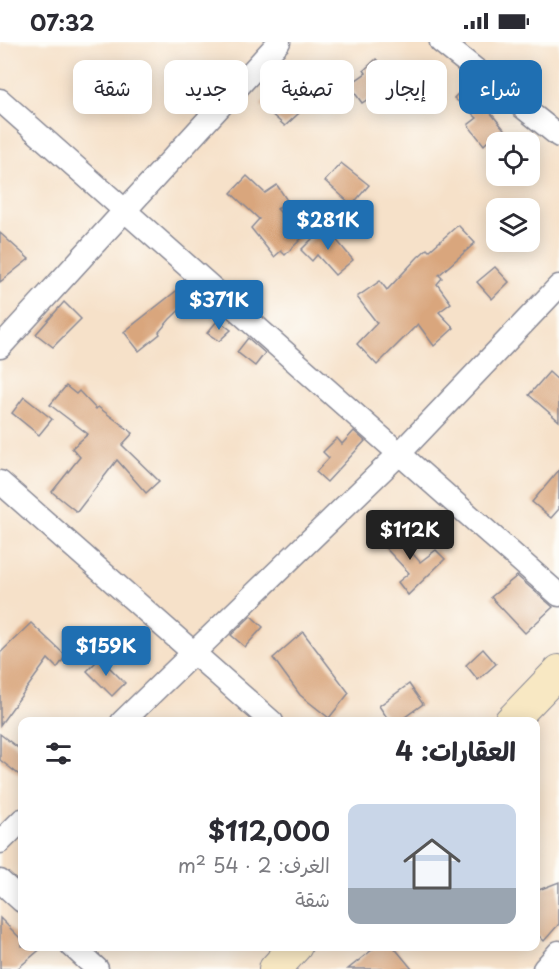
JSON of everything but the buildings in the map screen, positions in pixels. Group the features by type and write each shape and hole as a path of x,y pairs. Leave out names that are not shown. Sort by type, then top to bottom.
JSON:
{"main road":[{"path":"515,717 558,675"},
{"path":"275,969 291,951"}],"street":[{"path":"0,347 126,212 279,42"},
{"path":"441,42 559,136"},
{"path":"0,100 559,596"},
{"path":"127,717 192,651 399,454 559,286"},
{"path":"0,482 266,717"},
{"path":"0,842 18,824"},
{"path":"0,881 18,897"},
{"path":"77,951 97,969"},
{"path":"544,969 559,952"}]}
